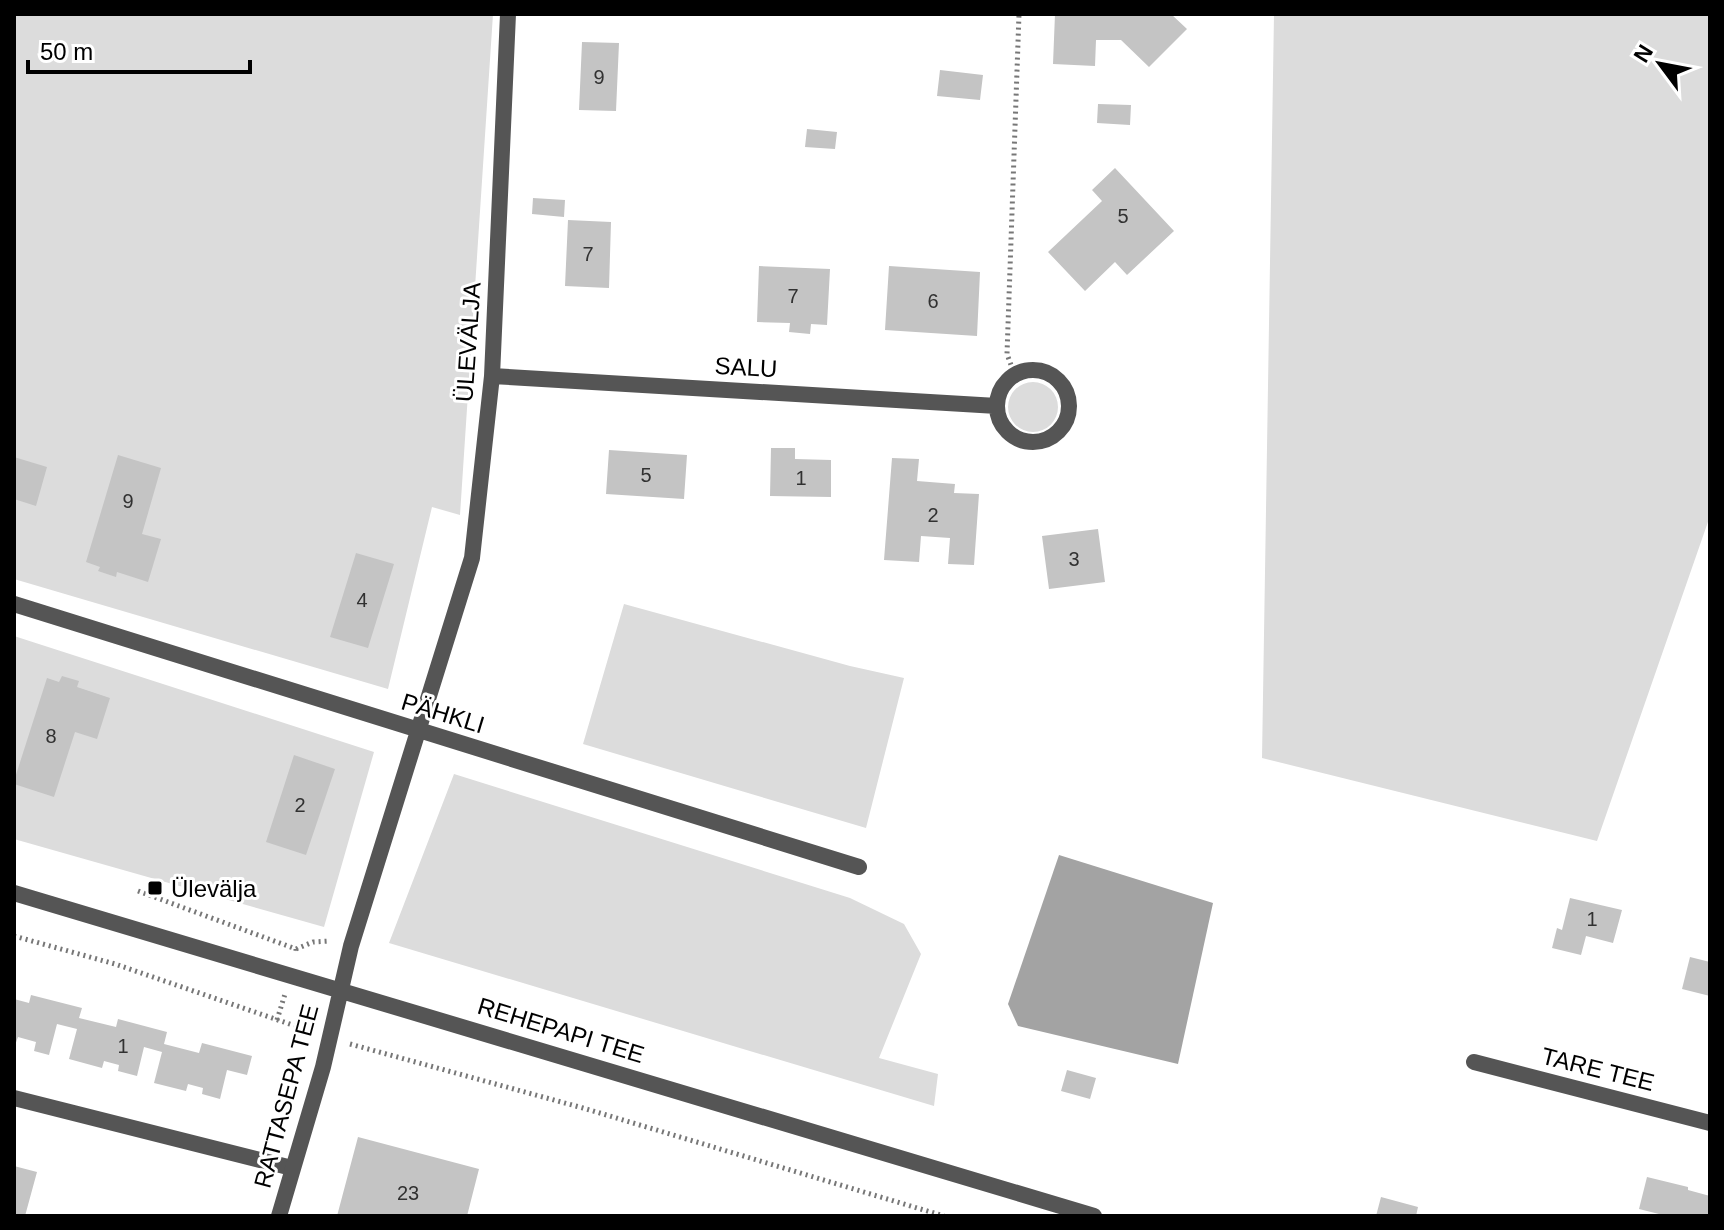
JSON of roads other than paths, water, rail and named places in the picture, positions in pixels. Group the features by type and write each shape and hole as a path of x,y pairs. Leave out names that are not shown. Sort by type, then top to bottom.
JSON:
{"street":[{"name":"ÜLEVÄLJA","path":"340,988 472,558 492,376 508,14"},
{"path":"1026,371 1049,374 1059,381 1069,403 1063,426 1046,440 1023,441 1004,428 997,406 1005,383 1026,371"},
{"name":"SALU","path":"492,376 997,406"},
{"name":"PÄHKLI","path":"14,604 859,867"},
{"name":"REHEPAPI TEE","path":"14,893 1094,1216"},
{"name":"RATTASEPA TEE","path":"279,1216 330,1038 340,988"},
{"name":"TARE TEE","path":"1474,1062 1710,1123"},
{"path":"14,1098 292,1168"}],"place":[{"name":"Ülevälja","path":"155,888"}]}
